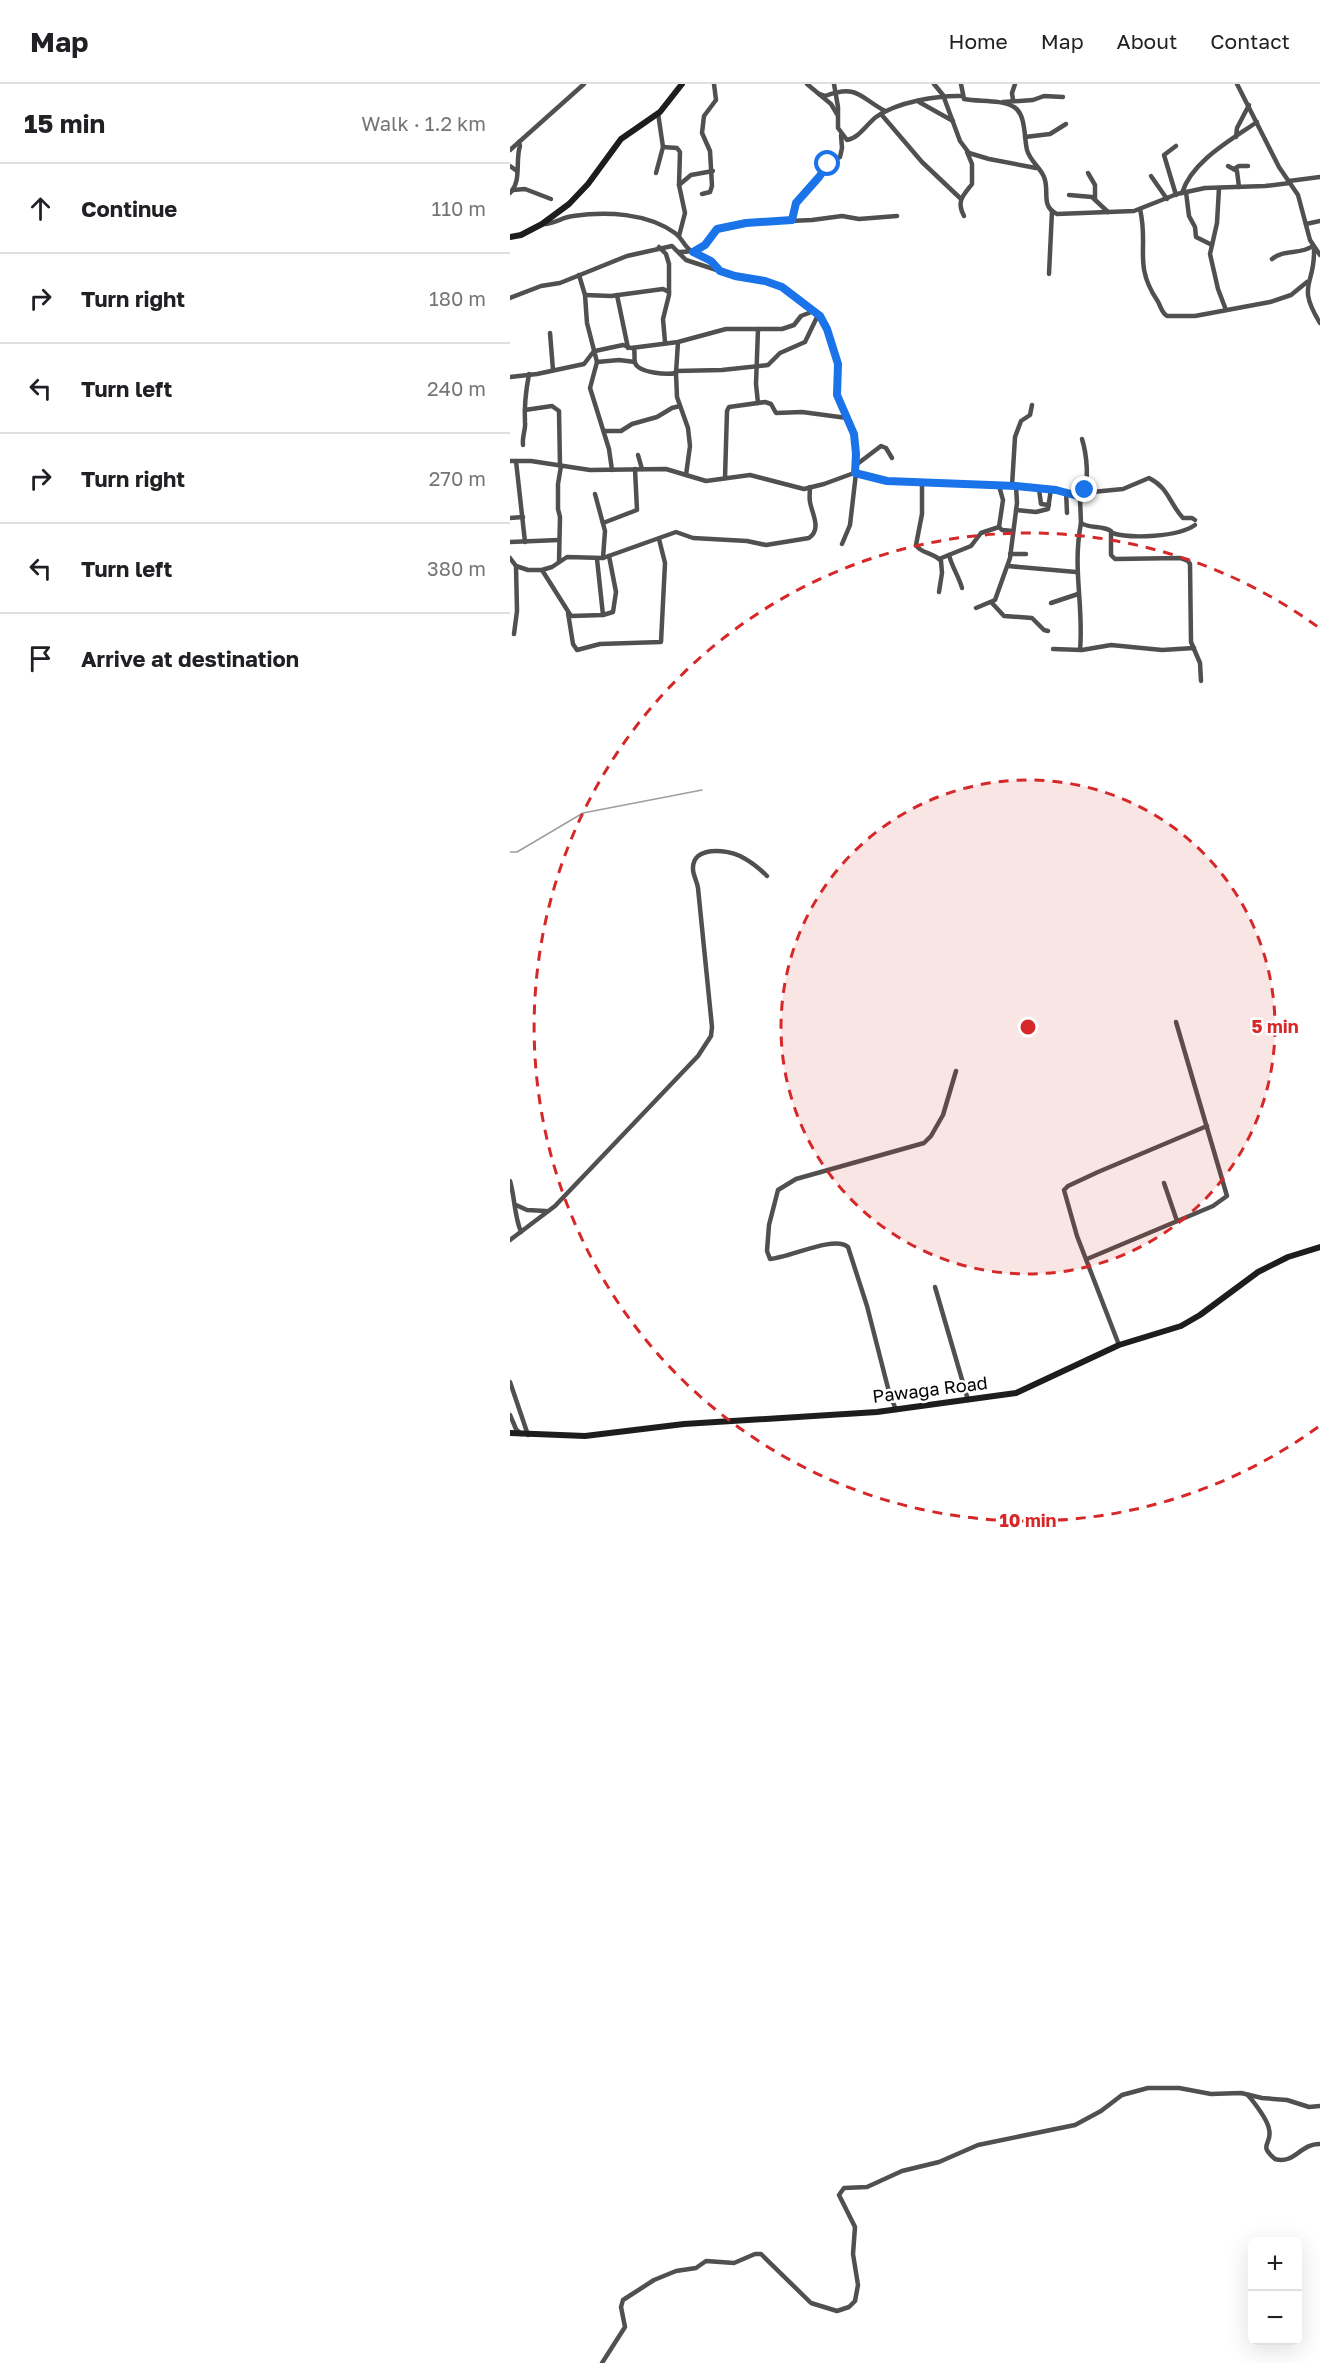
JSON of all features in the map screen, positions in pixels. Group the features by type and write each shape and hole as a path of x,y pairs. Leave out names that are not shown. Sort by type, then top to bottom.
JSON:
{"main road":[{"path":"510,237 521,235 542,224 576,197 621,139 668,104 682,84"},
{"name":"Pawaga Road","path":"510,1433 585,1436 684,1424 896,1410 1025,1390 1119,1345 1181,1326 1200,1315 1258,1272 1288,1257 1320,1248"}],"street":[{"path":"510,150 584,84"},
{"path":"702,194 712,189 713,171 710,151 702,133 704,116 716,100 714,84"},
{"path":"807,84 831,104 837,115"},
{"path":"934,84 943,95 960,141 972,164 972,184 960,198"},
{"path":"961,84 964,99 1000,103 1020,112 1028,151 1044,177 1047,205 1052,212 1057,214 1140,209 1181,193 1205,188 1239,187 1320,177"},
{"path":"1013,100 1012,93 1015,84"},
{"path":"1237,84 1275,160 1298,195 1313,246 1314,260 1307,282 1306,295 1320,323"},
{"path":"819,94 825,96 834,86 851,86 884,113 922,162 960,198 964,216"},
{"path":"834,86 838,128 847,140 853,138 884,113 943,95 963,96"},
{"path":"1000,103 1013,100 1033,100 1044,96 1063,97"},
{"path":"916,102 925,104 934,112 953,121"},
{"path":"1236,137 1237,128 1249,105"},
{"path":"656,173 663,147 658,113"},
{"path":"1181,193 1200,164 1257,122"},
{"path":"1024,137 1050,134 1066,124"},
{"path":"792,220 796,203 819,177 825,165 840,157 841,134"},
{"path":"519,142 517,171 512,189 525,189 551,199"},
{"path":"1176,146 1164,155 1195,227 1196,237 1212,246"},
{"path":"663,147 680,150 680,185 685,213 679,237"},
{"path":"966,149 981,158 1038,169"},
{"path":"1022,165 1028,151"},
{"path":"510,166 517,171"},
{"path":"1228,166 1238,175 1239,187"},
{"path":"1234,169 1239,166 1248,166"},
{"path":"680,185 690,176 713,171"},
{"path":"1088,173 1095,185 1095,199"},
{"path":"1151,176 1167,199"},
{"path":"1219,188 1217,229 1212,246 1211,262 1226,310"},
{"path":"1069,195 1088,196 1095,199 1108,212"},
{"path":"1140,209 1144,227 1143,269 1147,283 1164,315 1195,316 1281,299 1292,295 1307,282"},
{"path":"1049,274 1052,212"},
{"path":"542,224 549,224 570,216 631,216 648,220 679,237 693,252 711,261 720,271"},
{"path":"679,252 693,252 705,245 717,229 746,223 812,220 842,216 858,219 897,216"},
{"path":"1306,224 1320,220"},
{"path":"510,298 610,262 659,247 673,246 686,260 735,276 765,281 782,287 816,313 827,329 840,371 837,395 855,438 856,465 850,525 843,544"},
{"path":"1313,246 1320,255"},
{"path":"1272,259 1282,253 1305,250 1313,246"},
{"path":"659,247 666,254 669,262 669,292 663,319 665,342"},
{"path":"579,275 597,362 590,388 604,431 612,470"},
{"path":"585,296 617,296 663,289 669,292"},
{"path":"617,296 635,362 639,367 658,373 768,365 780,353 805,342 816,313"},
{"path":"510,377 584,364 595,351 623,345 631,348 678,342 726,330 783,329 796,324 804,314 816,313"},
{"path":"758,329 756,366 758,403"},
{"path":"550,333 553,370"},
{"path":"678,342 676,372 680,406 688,428 690,446 686,475"},
{"path":"597,362 635,362"},
{"path":"523,445 522,432 526,424 525,410 530,374"},
{"path":"725,478 724,437 728,409 731,406 771,404 776,413 802,412 847,418"},
{"path":"976,608 995,600 1008,566 1016,510 1015,437 1022,421 1030,415 1032,405"},
{"path":"525,410 552,406 559,411 559,562"},
{"path":"604,431 621,431 632,424 657,417 680,406"},
{"path":"1080,650 1081,627 1076,553 1081,523 1080,495 1086,484 1086,453 1082,439"},
{"path":"856,465 881,446 889,450 892,458"},
{"path":"638,456 642,469"},
{"path":"525,542 513,461 531,461 590,470 666,469 706,481 750,475 797,488 810,488 846,474 856,473 887,481 1014,486 1066,491 1080,495 1123,489 1149,478 1168,492 1183,518 1192,518 1195,523 1182,531 1141,537 1112,533 1105,528 1084,526 1081,523"},
{"path":"603,523 637,510 635,469"},
{"path":"922,482 922,514 916,545 921,551 939,559 942,573 939,592"},
{"path":"999,485 1003,500 999,527"},
{"path":"510,568 542,570 573,556 603,558 676,532 693,538 766,544 809,538 813,533 816,520 810,503 810,488"},
{"path":"1040,489 1041,504 1049,505"},
{"path":"1016,510 1040,512 1048,509 1051,489"},
{"path":"1066,491 1067,513"},
{"path":"595,494 606,536 603,558 603,615"},
{"path":"510,518 523,517"},
{"path":"939,559 971,546 981,533 999,527"},
{"path":"999,527 1002,530 1013,531"},
{"path":"1112,533 1111,555 1115,559 1168,557 1188,561 1192,569 1191,642 1200,663 1201,681"},
{"path":"542,570 568,613 573,644 577,650 600,644 660,642 665,563 659,539"},
{"path":"510,542 559,540"},
{"path":"1010,554 1026,554"},
{"path":"949,555 962,588"},
{"path":"568,613 575,617 613,612 616,587 603,558"},
{"path":"511,560 516,567 517,611 514,634"},
{"path":"1008,566 1076,572"},
{"path":"1051,603 1078,594"},
{"path":"992,603 1004,616 1032,618 1048,631"},
{"path":"1053,649 1080,650 1111,645 1162,650 1194,648"},
{"path":"510,1240 549,1211 698,1056 711,1036 698,888 693,869 695,859 705,852 731,853 749,861 767,876"},
{"path":"1087,1259 1213,1206 1227,1196 1176,1022"},
{"path":"896,1410 848,1247 843,1243 770,1259 767,1251 769,1225 776,1194 787,1184 872,1156 924,1143 940,1122 956,1071"},
{"path":"1119,1345 1077,1236 1064,1195 1065,1188 1207,1126"},
{"path":"510,1181 516,1205 515,1217 521,1232"},
{"path":"1164,1184 1178,1221"},
{"path":"516,1205 527,1210 549,1211"},
{"path":"935,1287 968,1400"},
{"path":"510,1382 524,1434"},
{"path":"510,1415 516,1429 524,1434"},
{"path":"602,2363 625,2327 621,2307 623,2300 654,2280 676,2271 696,2268 708,2260 734,2263 755,2254 761,2254 812,2303 837,2311 849,2307 855,2301 858,2284 853,2254 855,2227 839,2195 844,2188 871,2185 902,2171 939,2162 978,2145 1075,2125 1101,2111 1127,2092 1163,2087 1194,2090 1203,2094 1247,2094 1287,2100 1309,2107 1320,2106"},
{"path":"1247,2094 1268,2125 1270,2132 1265,2146 1275,2159 1289,2159 1307,2145 1320,2144"}],"waterway":[{"path":"510,852 517,852 583,813 702,790"}],"route":[{"path":"828,164 796,203 792,220 746,223 717,229 705,245 693,252 714,263 720,271 782,287 820,316 833,345 840,371 837,395 854,434 855,473 887,481 1016,486 1075,493 1078,496 1085,490"}]}
